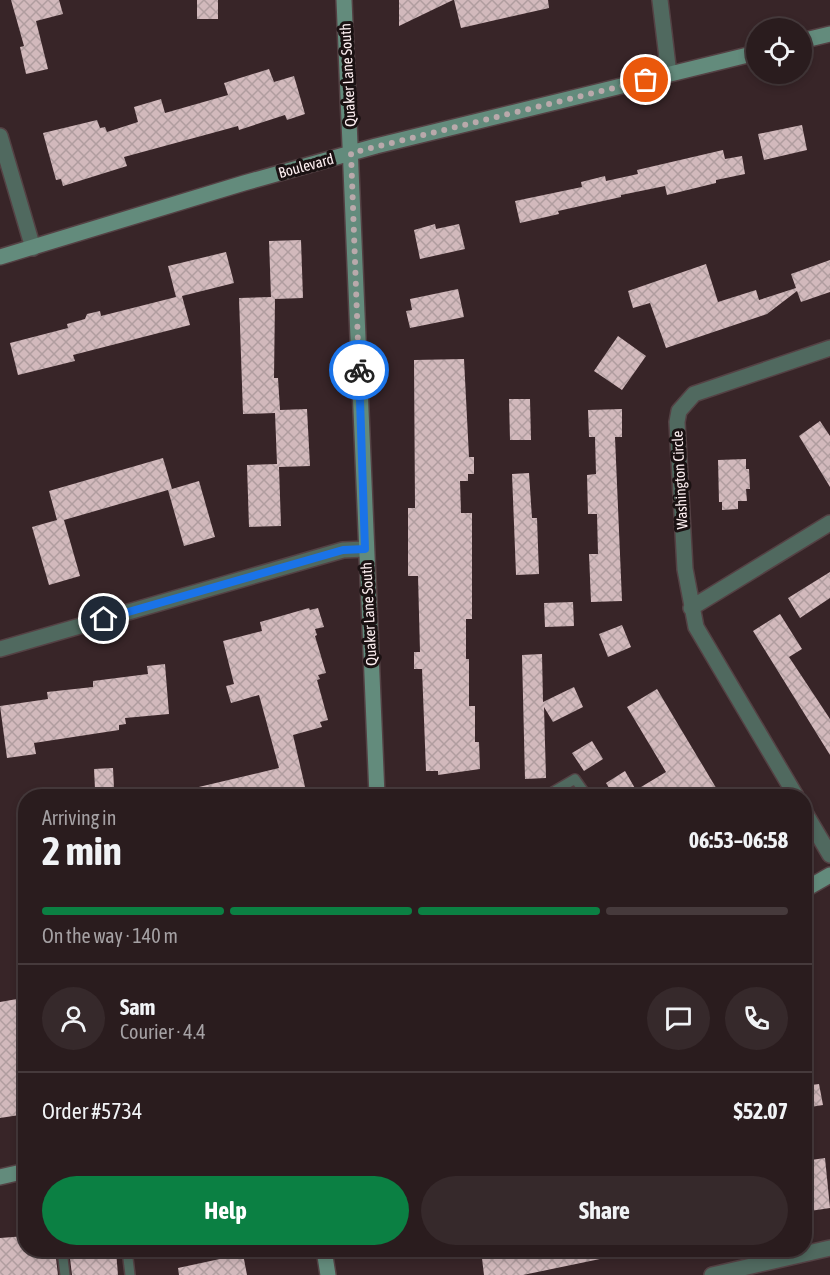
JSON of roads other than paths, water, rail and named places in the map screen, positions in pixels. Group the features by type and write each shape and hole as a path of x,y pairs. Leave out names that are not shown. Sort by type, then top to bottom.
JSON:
{"main road":[{"name":"Quaker Lane South","path":"344,0 377,789"},
{"path":"812,38 830,34"},
{"name":"Boulevard","path":"0,257 351,153 746,55"},
{"path":"812,885 830,875"},
{"path":"0,1178 18,1173"},
{"path":"325,1257 328,1275"}],"street":[{"path":"660,0 669,74"},
{"path":"0,136 33,248"},
{"name":"Washington Circle","path":"791,789 696,627 690,608 685,569 677,435 680,411 685,402 704,389 830,348"},
{"path":"690,608 830,523"},
{"path":"0,649 343,550 365,549"},
{"path":"812,825 830,855"},
{"path":"812,1252 830,1248"},
{"path":"712,1275 791,1257"}],"lane":[{"path":"558,789 575,779 582,789"},
{"path":"63,1257 65,1275"},
{"path":"128,1257 130,1275"}]}
